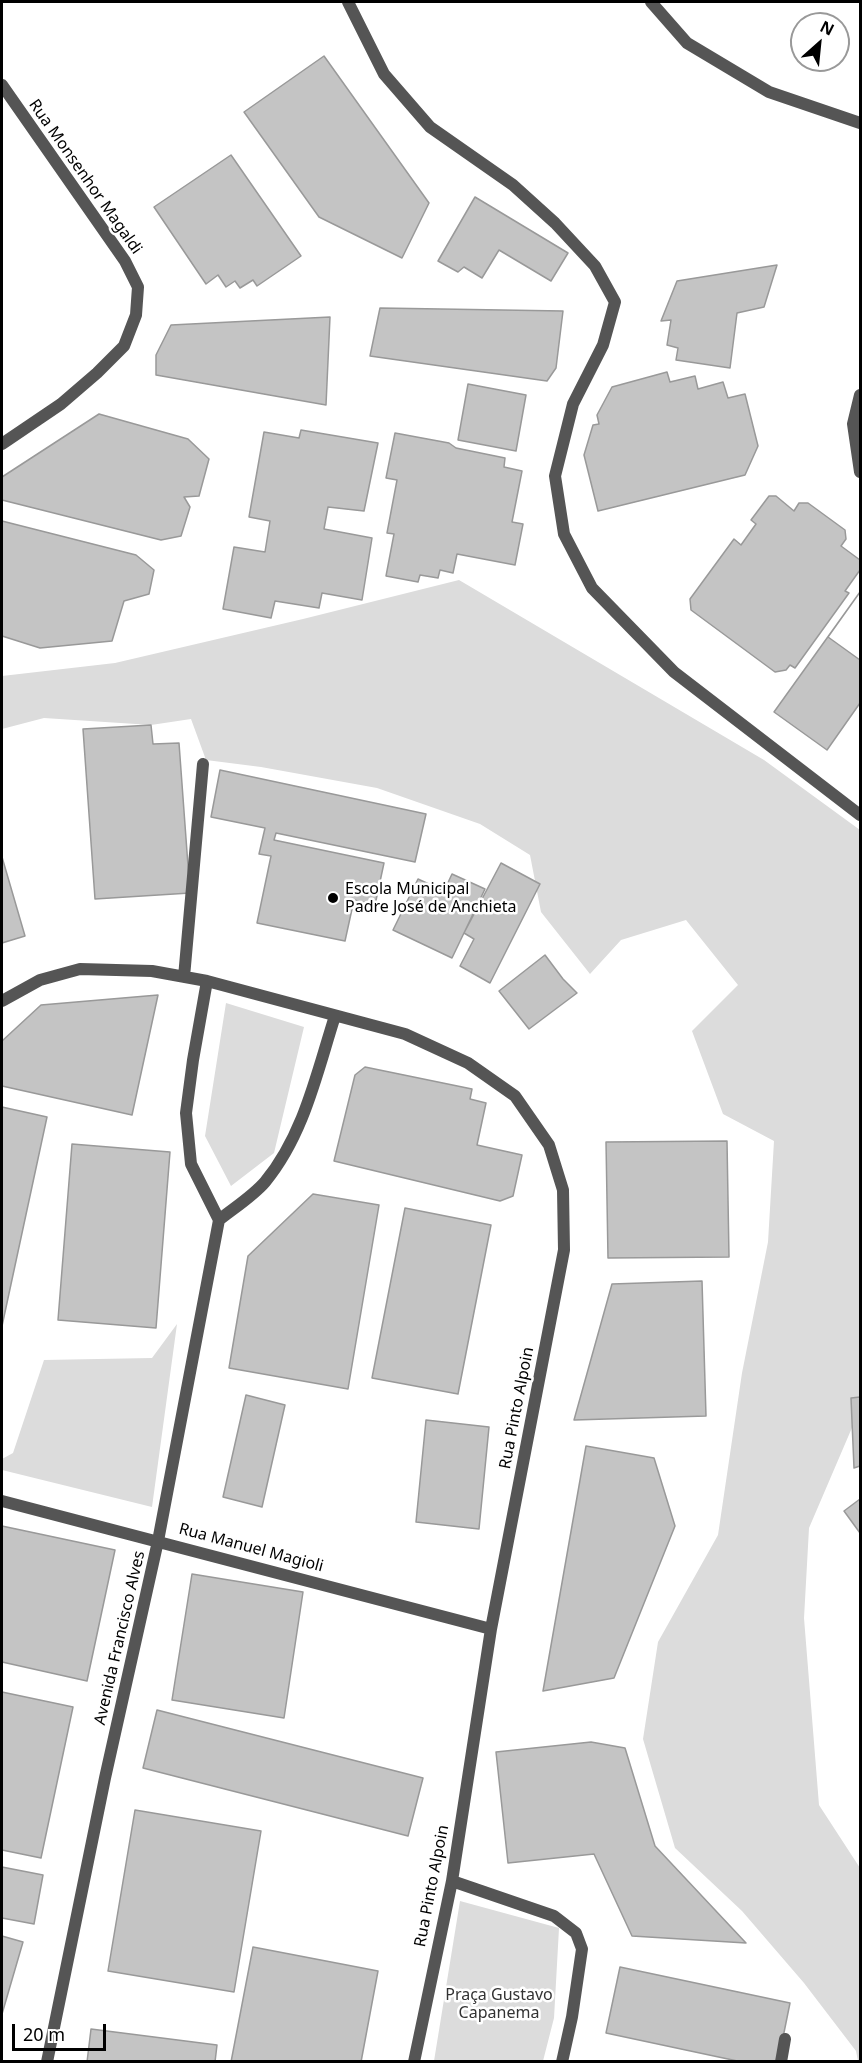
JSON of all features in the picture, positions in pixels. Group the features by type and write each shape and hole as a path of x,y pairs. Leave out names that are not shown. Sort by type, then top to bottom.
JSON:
{"street":[{"path":"348,2 384,74 430,127 513,185 555,223 595,266 615,302 603,345 573,404 555,476 564,534 592,588 674,672 861,815"},
{"path":"651,2 687,43 748,80 769,92 861,123"},
{"name":"Rua Monsenhor Magaldi","path":"2,85 125,261 138,287 136,315 124,346 97,374 61,404 2,444"},
{"path":"861,395 853,424 861,472"},
{"path":"184,977 203,764"},
{"name":"Rua Pinto Alpoin","path":"2,1001 40,980 80,969 152,971 207,981 405,1034 468,1063 515,1096 549,1145 563,1190 564,1250 491,1629 452,1881 414,2061"},
{"path":"207,981 186,1113 191,1164 219,1220 265,1183 293,1140 335,1016"},
{"name":"Avenida Francisco Alves","path":"47,2061 105,1778 158,1541 219,1220"},
{"name":"Rua Manuel Magioli","path":"2,1501 491,1629"},
{"path":"452,1881 554,1916 576,1933 582,1949 572,2017 562,2061"},
{"path":"781,2061 785,2039"}],"green space":[{"path":"459,580 764,760 860,830 860,1409 809,1528 804,1618 819,1805 860,1868 860,2061 858,2061 856,2051 804,1983 742,1911 675,1848 643,1739 658,1642 718,1535 742,1373 768,1242 774,1141 723,1114 692,1031 738,985 686,920 621,940 590,974 541,912 530,855 480,824 377,788 261,767 206,760 191,719 151,725 44,718 2,729 2,676 115,663"},
{"path":"226,1003 304,1027 274,1153 231,1186 205,1136"},
{"path":"177,1324 152,1507 2,1470 2,1459 13,1453 44,1360 152,1358"},
{"name":"Praça Gustavo Capanema","path":"460,1901 559,1928 554,2018 543,2061 434,2061"}],"building":[{"path":"324,56 429,203 402,258 319,217 244,112"},
{"path":"231,155 301,256 257,286 253,280 240,288 235,281 226,287 218,275 206,284 154,207"},
{"path":"475,197 568,253 551,281 499,250 482,278 464,267 458,272 438,261"},
{"path":"777,265 764,307 737,313 730,368 676,360 678,348 667,345 671,320 661,321 677,281"},
{"path":"380,308 563,311 556,368 547,381 370,356"},
{"path":"330,317 326,405 156,375 156,355 171,325"},
{"path":"667,372 670,382 695,376 698,389 723,382 728,398 745,394 758,446 745,475 598,511 584,455 593,425 599,424 597,415 612,387"},
{"path":"468,384 526,395 516,451 458,440"},
{"path":"99,414 188,439 209,459 199,496 184,497 190,507 181,536 161,540 2,500 2,477"},
{"path":"301,430 378,443 364,511 328,507 324,529 372,538 362,600 322,593 319,608 275,601 271,618 223,609 234,547 265,552 270,521 249,517 264,432 299,438"},
{"path":"395,433 449,443 456,448 505,458 504,467 522,471 512,522 523,524 515,565 457,554 453,573 440,570 438,578 420,575 418,582 386,576 394,534 387,533 397,480 386,478"},
{"path":"769,496 776,496 794,511 799,503 808,503 845,530 846,539 841,546 860,560 860,570 845,591 849,593 795,668 790,665 786,670 775,672 691,610 690,599 734,539 741,545 756,524 751,520"},
{"path":"2,521 136,555 154,570 149,594 124,601 112,641 40,648 2,636"},
{"path":"860,592 860,703 827,750 774,712"},
{"path":"860,592 860,660 828,637"},
{"path":"151,725 153,744 179,743 190,893 95,899 83,729"},
{"path":"220,770 426,814 415,862 276,833 274,840 384,863 375,905 354,900 345,941 257,923 271,856 259,854 265,828 211,817"},
{"path":"2,857 25,936 2,943"},
{"path":"501,863 540,884 490,983 460,966 474,939 464,933"},
{"path":"452,874 485,889 452,958 393,930 418,879 444,891"},
{"path":"545,955 577,993 529,1029 499,991"},
{"path":"158,995 132,1115 2,1086 2,1041 41,1005"},
{"path":"365,1067 472,1089 470,1099 486,1103 477,1145 522,1155 513,1196 500,1201 334,1161 355,1075"},
{"path":"2,1107 47,1117 2,1326"},
{"path":"727,1141 729,1257 608,1258 606,1142"},
{"path":"72,1144 170,1152 156,1328 58,1320"},
{"path":"313,1194 379,1205 348,1389 229,1368 248,1256"},
{"path":"405,1208 491,1225 458,1394 372,1378"},
{"path":"702,1281 706,1416 574,1420 612,1284"},
{"path":"246,1395 285,1405 262,1507 223,1497"},
{"path":"860,1397 860,1466 854,1468 851,1398"},
{"path":"426,1420 489,1427 479,1529 416,1522"},
{"path":"586,1446 654,1458 675,1526 614,1678 543,1691"},
{"path":"860,1499 860,1533 844,1511"},
{"path":"2,1526 115,1550 87,1681 2,1662"},
{"path":"192,1574 303,1592 284,1718 172,1700"},
{"path":"2,1692 73,1707 41,1858 2,1850"},
{"path":"157,1710 423,1778 408,1836 143,1768"},
{"path":"591,1742 625,1748 655,1846 746,1943 632,1936 594,1854 508,1863 496,1752"},
{"path":"135,1810 261,1831 234,1992 108,1971"},
{"path":"2,1867 43,1875 34,1924 2,1918"},
{"path":"2,1936 23,1942 2,2014"},
{"path":"253,1947 378,1971 361,2062 231,2062"},
{"path":"620,1967 790,2003 778,2062 742,2062 606,2033"},
{"path":"91,2029 217,2045 215,2062 87,2062"}],"place":[{"name":"Escola Municipal Padre José de Anchieta","path":"333,898"}]}
